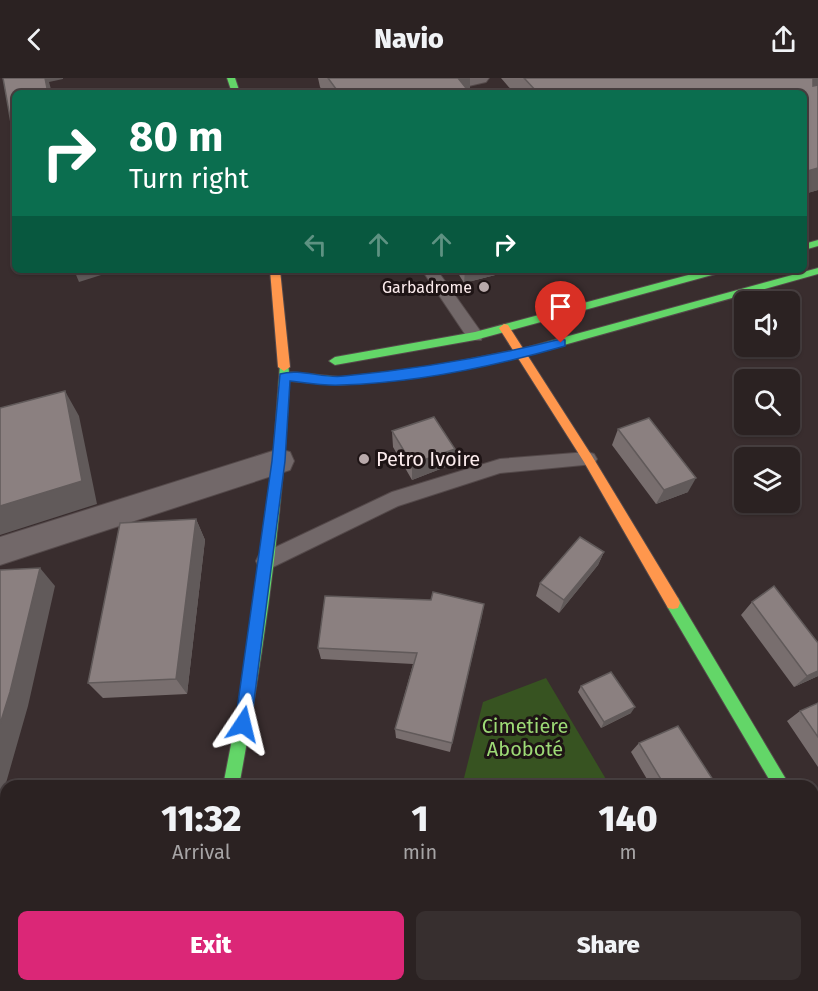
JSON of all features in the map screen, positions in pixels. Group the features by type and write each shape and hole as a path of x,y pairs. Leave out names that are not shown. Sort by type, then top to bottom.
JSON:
{"main road":[{"path":"285,376 340,381 419,373 521,353 818,271"},
{"path":"232,780 247,703 279,461 285,376 275,273"},
{"path":"285,376 329,362 475,336 708,273"},
{"path":"504,328 588,459 778,780"}],"street":[{"path":"425,90 479,78"},
{"path":"2,554 279,461"}],"lane":[{"path":"431,273 475,336"},
{"path":"266,561 392,500 500,466 588,459"}],"green space":[{"name":"Cimetière Aboboté","path":"546,678 606,780 464,780 483,702"}],"building":[{"path":"3,78 45,78 47,90 12,90 12,128"},
{"path":"328,78 458,78 468,90 337,90"},
{"path":"524,78 813,78 813,86 818,85 818,168 807,171 807,90 535,90"},
{"path":"65,391 82,481 0,506 0,408"},
{"path":"434,417 455,449 412,464 392,431"},
{"path":"649,418 696,478 664,490 618,429"},
{"path":"196,519 176,679 88,683 120,523"},
{"path":"580,537 604,552 564,600 540,583"},
{"path":"40,568 10,692 0,724 0,570"},
{"path":"774,586 818,643 818,671 807,676 752,602"},
{"path":"433,592 484,604 452,743 395,729 417,653 318,648 325,596 431,600"},
{"path":"611,672 635,707 604,722 581,686"},
{"path":"818,703 818,737 800,711"},
{"path":"678,726 713,780 661,780 639,743"}],"traffic: fast":[{"path":"231,78 235,90"},
{"path":"807,246 818,243"},
{"path":"285,376 340,381 419,373 521,353 818,271"},
{"path":"335,361 475,336 708,273"},
{"path":"232,780 247,703 279,461 284,367"},
{"path":"673,603 778,780"}],"traffic: slow":[{"path":"275,273 284,367"},
{"path":"504,328 588,459 673,603"}],"place":[{"name":"Garbadrome","path":"484,287"},
{"name":"Petro Ivoire","path":"364,459"}],"route":[{"path":"243,724 279,461 285,376 340,381 419,373 561,343"}]}
